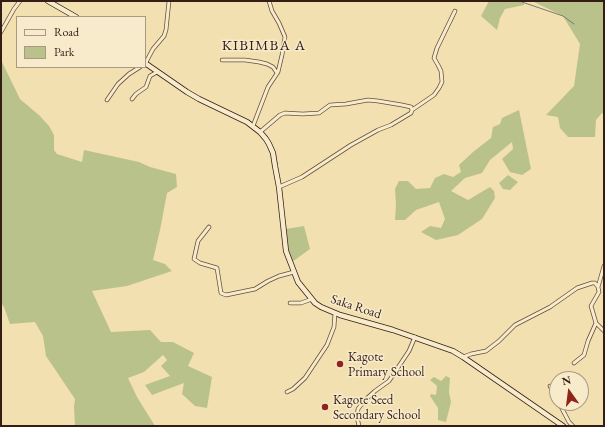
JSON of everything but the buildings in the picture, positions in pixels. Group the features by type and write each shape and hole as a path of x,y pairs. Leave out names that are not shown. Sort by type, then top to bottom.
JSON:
{"main road":[{"path":"48,1 74,16"},
{"name":"Saka Road","path":"146,65 199,99 253,126 270,144 273,152 279,187 286,251 298,282 312,299 321,307 335,313 415,337 453,351 564,426"}],"street":[{"path":"1,32 20,1"},
{"path":"146,62 153,49 164,36 169,1"},
{"path":"253,126 268,87 277,73 285,37 272,11 269,1"},
{"path":"279,187 302,177 351,145 385,126 391,125 434,95 442,82 441,71 434,58 437,48 455,11"},
{"path":"222,60 245,60 259,62 273,67 277,73"},
{"path":"107,100 118,84 138,68"},
{"path":"132,100 136,94 146,87 150,76 157,72"},
{"path":"260,132 280,114 319,113 330,105 368,100 402,105 411,108 412,110"},
{"path":"209,226 198,241 194,258 200,263 217,268 221,293 226,295 255,289 279,276 294,272"},
{"path":"604,266 598,287 599,292 591,306 596,323 604,331"},
{"path":"463,357 486,350 499,341 515,325 550,307 577,288 592,283 596,283 598,287"},
{"path":"290,303 301,303 312,299"},
{"path":"287,392 293,389 305,378 327,345 334,327 335,313"},
{"path":"574,363 584,355 596,323"},
{"path":"359,426 357,417 358,409 375,391 389,381 409,351 415,337"},
{"path":"563,411 573,426"}],"green space":[{"path":"489,1 524,1 524,5 505,9 500,18 497,30 481,16"},
{"path":"532,1 604,1 604,114 602,113 596,120 595,137 568,137 560,128 558,117 546,115 574,86 580,44 563,16"},
{"path":"1,60 20,99 49,126 54,135 54,150 57,154 82,162 84,150 139,162 150,167 176,174 177,187 167,193 153,260 165,264 172,271 127,286 92,291 111,332 150,330 161,342 173,342 194,353 188,366 212,377 207,408 195,406 182,394 184,383 152,395 145,385 170,376 161,366 167,360 163,355 144,372 128,378 137,397 155,426 75,426 75,399 46,356 43,336 35,322 10,324 1,303"},
{"path":"519,110 531,169 522,175 510,172 502,159 513,149 512,142 490,160 482,173 465,178 451,191 468,200 490,187 494,191 495,198 482,219 458,235 436,240 421,232 430,226 441,228 445,219 439,202 416,210 405,220 395,220 395,189 399,181 408,181 416,189 430,188 435,178 444,174 453,177 461,172 459,165 491,138 493,127 500,124 502,118"},
{"path":"508,175 518,182 510,190 503,189 499,183"},
{"path":"304,226 310,249 292,262 286,229"},
{"path":"446,376 450,378 449,392 451,402 446,422 438,420 438,408 430,396 431,394 436,395 437,386 430,380 434,377 441,381"}],"waterway":[{"path":"522,2 563,16 574,24"}],"place":[{"name":"Kagote Primary School","path":"340,364"},
{"name":"Kagote Seed Secondary School","path":"325,407"}],"district":[{"name":"KIBIMBA A","path":"264,46"}]}
